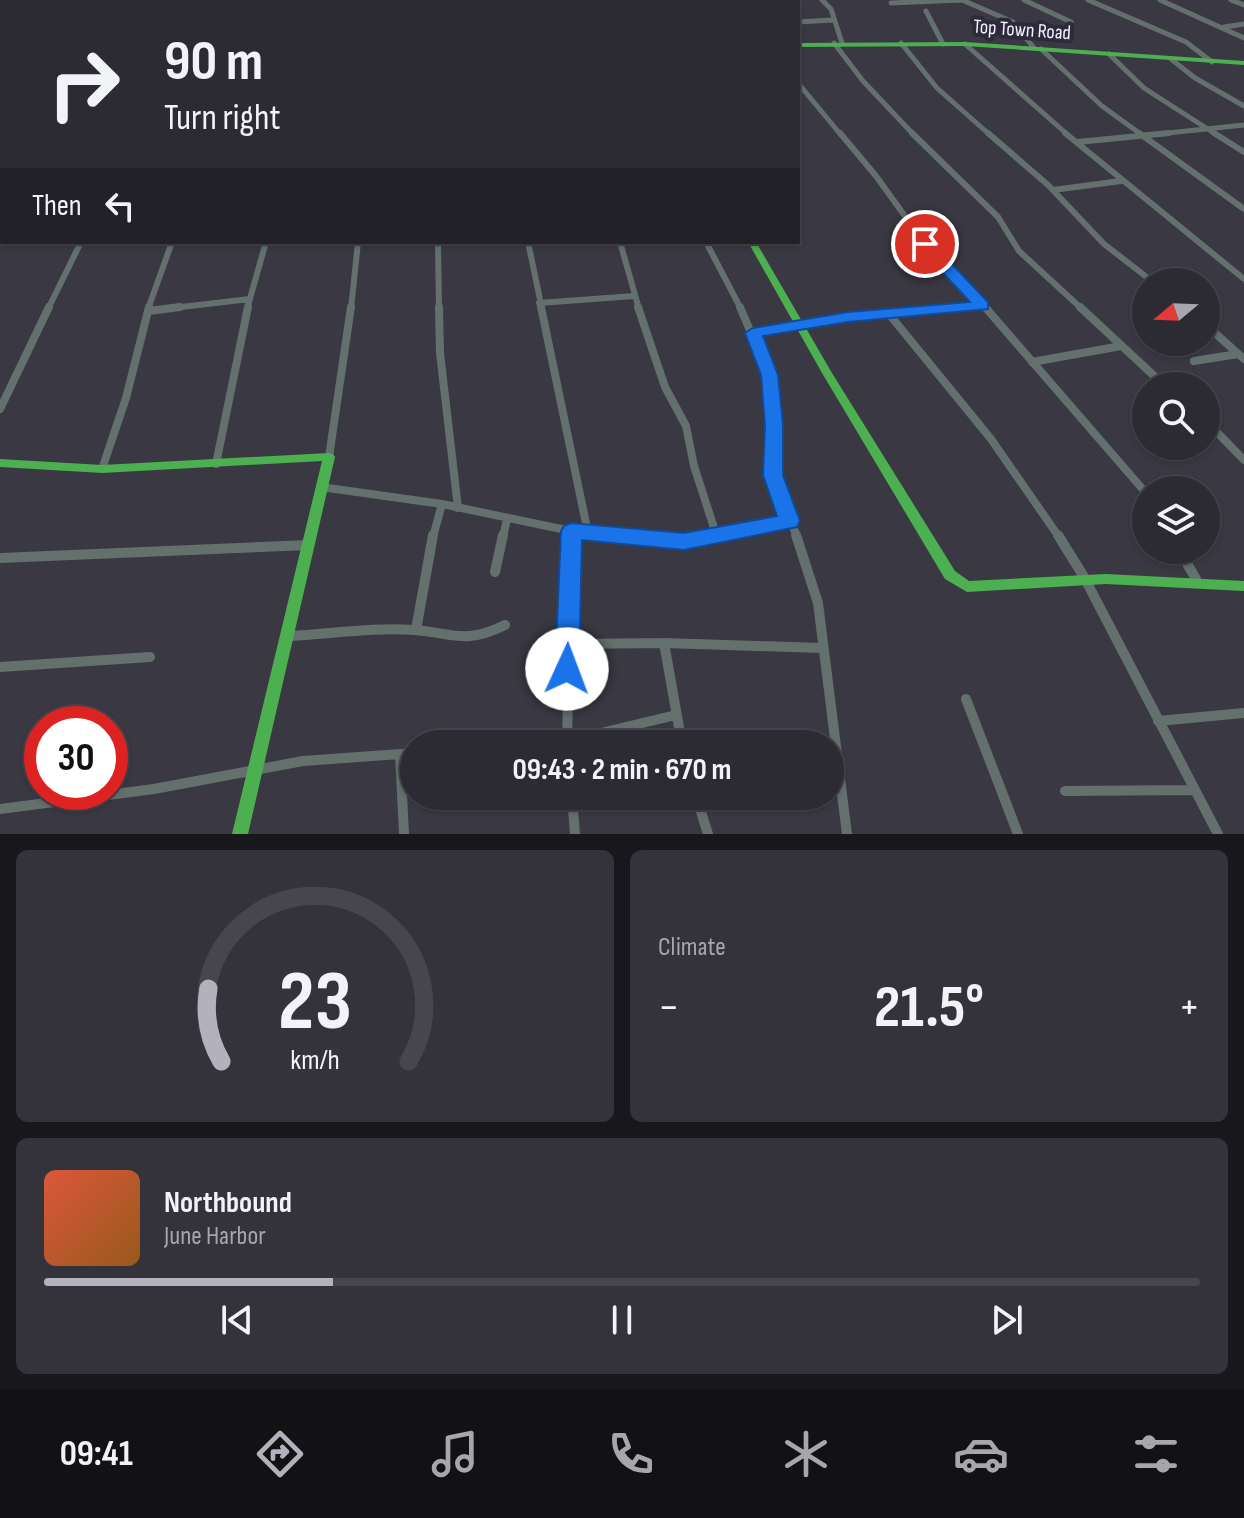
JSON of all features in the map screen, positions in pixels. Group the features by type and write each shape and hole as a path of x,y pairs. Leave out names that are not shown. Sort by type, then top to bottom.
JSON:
{"street":[{"path":"822,0 831,9 838,43 892,112 996,215 1019,251 1150,372"},
{"path":"891,3 962,0 1013,22 1092,98 1244,209"},
{"path":"1024,0 1071,22"},
{"path":"1088,0 1186,42 1212,62"},
{"path":"1160,0 1244,38"},
{"path":"1231,0 1244,5"},
{"path":"926,11 943,44"},
{"path":"800,22 833,20"},
{"path":"1224,27 1244,24"},
{"path":"901,43 937,88 1053,190 1104,244 1135,268"},
{"path":"965,44 1027,102 1244,279"},
{"name":"Top Town Road","path":"800,45 965,44 1244,63"},
{"path":"1109,54 1144,88 1244,152"},
{"path":"1171,59 1195,78 1244,106"},
{"path":"800,86 876,176 925,244 1132,477"},
{"path":"800,104 813,103"},
{"path":"1077,142 1244,125"},
{"path":"1053,190 1121,181"},
{"path":"0,409 80,244"},
{"path":"102,469 126,398 140,336 171,244"},
{"path":"216,464 229,380 250,299 263,265 266,244"},
{"path":"240,834 290,636 320,487 329,457 358,244"},
{"path":"438,244 440,353 458,508"},
{"path":"528,244 588,533"},
{"path":"621,244 634,296 665,387 686,426 694,466 716,534"},
{"path":"707,244 753,333 769,375 774,425 773,475 807,563 818,603 847,834"},
{"path":"753,244 950,575 960,585 967,587 1084,577 1196,579 1244,586"},
{"path":"539,303 634,296"},
{"path":"149,311 250,299"},
{"path":"753,333 848,317 982,305"},
{"path":"889,314 1014,470 1084,577 1218,834"},
{"path":"1220,338 1241,357"},
{"path":"1032,362 1121,346"},
{"path":"1194,361 1241,357"},
{"path":"1220,435 1244,460"},
{"path":"0,463 102,469 329,457"},
{"path":"320,487 442,504 571,531 670,541 789,521"},
{"path":"416,630 429,554 442,504"},
{"path":"495,572 507,519"},
{"path":"564,730 571,531"},
{"path":"0,558 309,545"},
{"path":"1187,564 1196,579"},
{"path":"290,636 416,630 433,636 460,638 494,631 505,625"},
{"path":"567,644 664,643 822,648"},
{"path":"664,643 679,730"},
{"path":"0,667 150,657"},
{"path":"966,699 1018,834"},
{"path":"1158,721 1244,713"},
{"path":"618,730 676,715"},
{"path":"0,809 154,789 256,769 363,754 400,754"},
{"path":"1065,791 1194,790"},
{"path":"403,810 404,834"},
{"path":"573,810 575,834"},
{"path":"700,810 708,834"}],"traffic: fast":[{"path":"800,45 965,44 1244,63"},
{"path":"753,244 827,373 950,575 967,587 1106,579 1244,586"},
{"path":"0,463 102,469 329,457 240,834"}],"route":[{"path":"567,669 571,531 620,538 684,541 789,521 773,475 774,425 769,375 753,333 848,317 982,305 925,244"}]}
